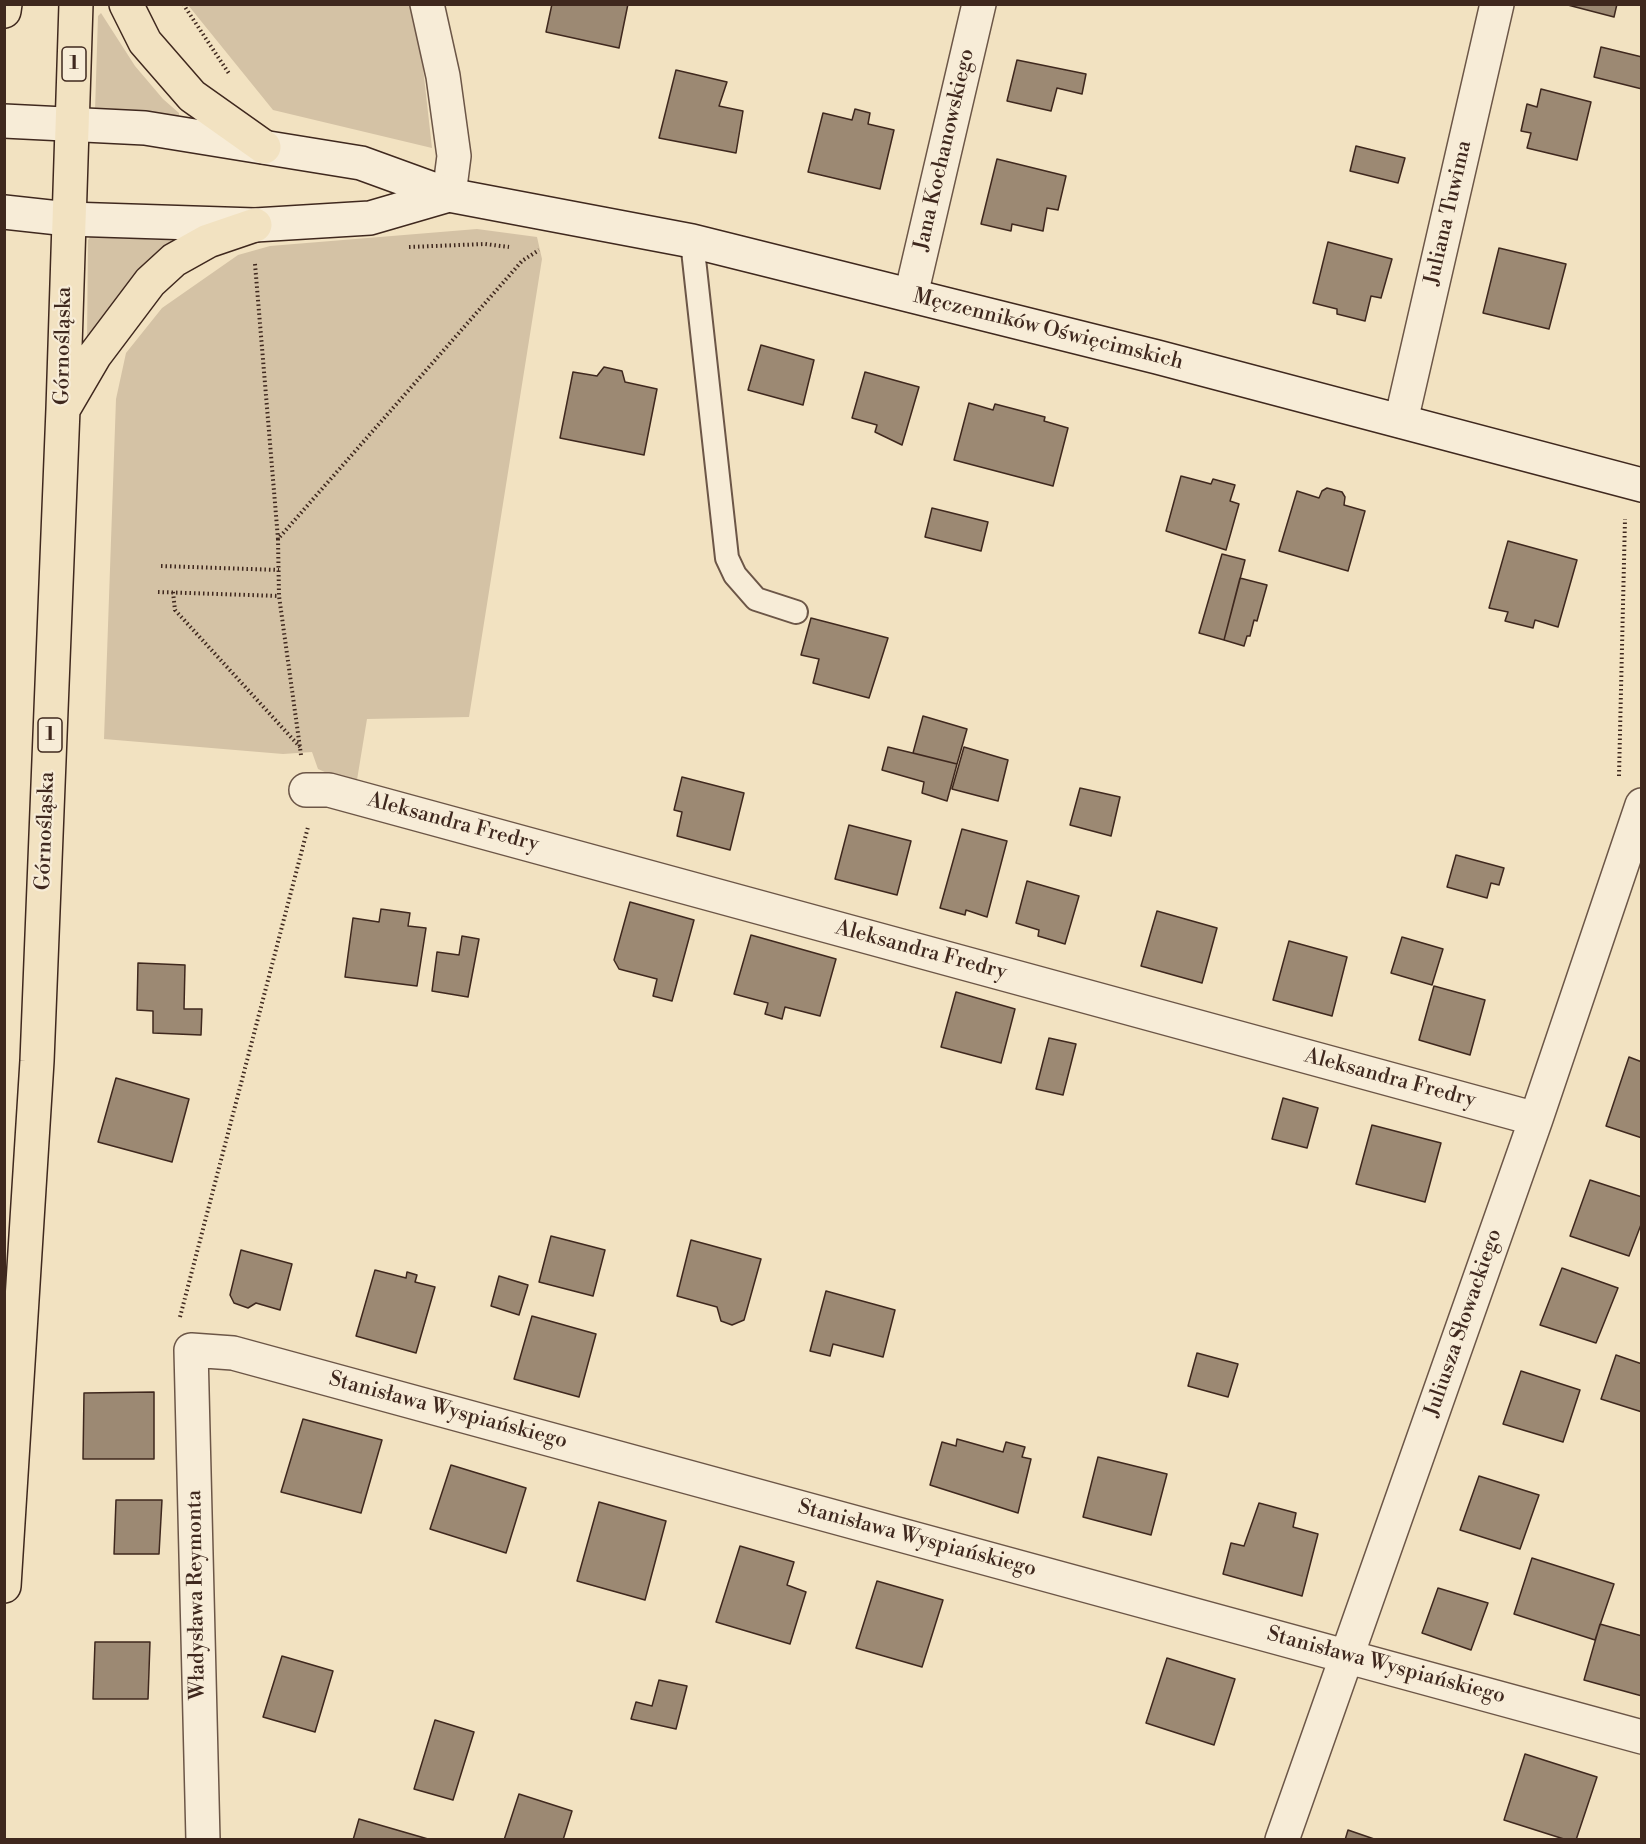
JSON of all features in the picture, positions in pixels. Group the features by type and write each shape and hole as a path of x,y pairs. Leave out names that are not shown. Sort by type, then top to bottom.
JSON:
{"main road":[{"path":"4,11 5,4"},
{"name":"Górnośląska","path":"4,1586 38,1061 76,4"},
{"path":"126,4 145,42 192,96 264,147"},
{"path":"63,409 95,355 150,282 174,260 208,241 255,225"}],"street":[{"path":"427,4 443,76 454,156 449,195"},
{"name":"Jana Kochanowskiego","path":"911,295 979,4"},
{"name":"Juliana Tuwima","path":"1401,421 1497,4"},
{"name":"Męczenników Oświęcimskich","path":"4,121 145,128 361,163 449,195 692,241 911,295 1641,484"},
{"name":"Męczenników Oświęcimskich","path":"4,212 68,219 255,225 370,218 449,195"},
{"name":"Aleksandra Fredry","path":"306,790 330,790 1536,1119"},
{"name":"Juliusza Słowackiego","path":"1282,1839 1536,1119 1641,805"},
{"name":"Stanisława Wyspiańskiego","path":"191,1350 233,1353 1641,1737"},
{"name":"Władysława Reymonta","path":"191,1350 202,1839"}],"lane":[{"path":"692,241 727,558 735,575 756,599 796,612"}],"path":[{"path":"183,4 234,82"},
{"path":"278,539 522,261 540,250"},
{"path":"191,1350 179,1323 310,822 279,596 278,539 255,259"},
{"path":"160,566 279,570"},
{"path":"158,591 279,596"},
{"path":"173,592 175,610 300,747"}],"shaded area":[{"path":"188,5 416,5 432,148 273,110"},
{"path":"101,13 135,66 163,99 179,113 179,117 95,111 98,16"},
{"path":"477,229 537,237 542,259 469,717 367,719 356,786 318,769 312,752 283,754 104,739 116,399 126,353 162,308 238,255 270,246"},
{"path":"91,236 180,241 87,341 88,240"}],"building":[{"path":"552,4 628,4 619,48 546,32"},
{"path":"1564,4 1617,4 1614,17"},
{"path":"1601,47 1642,57 1642,89 1594,77"},
{"path":"1017,60 1086,74 1082,94 1057,88 1051,111 1007,101"},
{"path":"676,70 727,82 719,106 743,111 736,153 659,138"},
{"path":"1541,89 1591,102 1577,160 1527,148 1531,133 1521,131 1527,104 1537,107"},
{"path":"855,109 870,113 868,124 894,130 880,189 808,172 823,113 852,120"},
{"path":"1356,146 1405,158 1398,183 1350,171"},
{"path":"997,159 1066,176 1058,210 1047,208 1043,231 1012,224 1011,231 981,224"},
{"path":"1328,242 1392,259 1381,298 1371,296 1365,321 1337,314 1337,309 1313,303"},
{"path":"1499,248 1566,264 1549,329 1483,313"},
{"path":"761,345 814,360 803,405 748,390"},
{"path":"604,367 622,371 625,382 657,389 644,455 560,438 573,372 597,376"},
{"path":"865,372 919,387 902,445 875,432 877,425 852,418"},
{"path":"969,403 993,410 995,404 1045,417 1044,421 1068,428 1053,486 954,460"},
{"path":"1181,476 1211,484 1213,479 1235,485 1230,501 1239,504 1226,550 1166,531"},
{"path":"1327,488 1342,492 1345,497 1344,505 1365,511 1348,571 1279,551 1297,491 1319,498 1322,491"},
{"path":"932,508 988,522 981,551 925,537"},
{"path":"1508,541 1577,560 1558,627 1535,620 1533,628 1505,621 1508,612 1489,608"},
{"path":"1222,554 1245,560 1224,640 1199,633"},
{"path":"1240,578 1267,585 1257,621 1254,620 1250,636 1247,636 1244,646 1224,640"},
{"path":"811,618 888,638 869,698 813,683 819,659 801,655"},
{"path":"923,716 967,729 957,764 913,753"},
{"path":"888,747 957,764 947,801 922,793 924,782 882,770"},
{"path":"964,747 1008,760 998,801 952,789"},
{"path":"682,777 744,793 730,850 677,836 682,812 674,810"},
{"path":"1080,788 1120,797 1111,836 1070,825"},
{"path":"849,825 911,841 897,895 835,879"},
{"path":"962,829 1007,841 987,917 966,910 965,915 940,908"},
{"path":"1456,855 1504,868 1499,885 1491,883 1487,898 1447,887"},
{"path":"1027,881 1079,896 1065,944 1038,936 1039,930 1016,923"},
{"path":"630,902 694,920 672,1001 653,996 657,979 619,969 614,960"},
{"path":"381,909 410,913 408,926 426,928 417,986 345,977 353,918 379,922"},
{"path":"1157,911 1217,928 1202,983 1141,966"},
{"path":"751,935 836,959 820,1016 785,1007 782,1019 765,1014 768,1003 734,994"},
{"path":"462,936 479,939 468,997 432,991 437,952 459,955"},
{"path":"1402,937 1443,949 1432,985 1391,973"},
{"path":"1289,941 1347,957 1332,1016 1273,1000"},
{"path":"138,963 185,965 184,1009 202,1009 201,1035 153,1033 153,1011 137,1010"},
{"path":"1434,986 1485,1000 1470,1055 1419,1040"},
{"path":"956,992 1015,1009 1001,1063 941,1047"},
{"path":"1049,1038 1076,1044 1063,1095 1036,1089"},
{"path":"1629,1057 1642,1062 1642,1138 1606,1126"},
{"path":"116,1078 189,1099 172,1162 98,1142"},
{"path":"1283,1098 1318,1108 1307,1148 1272,1139"},
{"path":"1372,1125 1441,1143 1425,1202 1356,1184"},
{"path":"1590,1180 1642,1197 1642,1222 1629,1256 1570,1236"},
{"path":"551,1236 605,1250 593,1296 539,1282"},
{"path":"691,1240 761,1259 744,1320 732,1325 721,1321 717,1307 677,1296"},
{"path":"241,1250 292,1264 280,1310 256,1303 248,1308 234,1303 230,1295"},
{"path":"1562,1268 1618,1288 1596,1343 1540,1325"},
{"path":"375,1270 406,1278 407,1272 417,1275 415,1282 435,1287 416,1353 356,1336"},
{"path":"499,1276 528,1285 519,1315 491,1306"},
{"path":"826,1291 895,1310 883,1357 833,1344 830,1356 810,1351"},
{"path":"532,1316 596,1334 579,1397 514,1379"},
{"path":"1197,1353 1238,1364 1228,1397 1188,1386"},
{"path":"1616,1355 1642,1364 1642,1412 1601,1399"},
{"path":"1521,1371 1580,1390 1563,1442 1503,1424"},
{"path":"154,1392 154,1459 83,1459 84,1393"},
{"path":"303,1419 382,1440 361,1513 281,1492"},
{"path":"957,1439 1003,1452 1006,1442 1025,1447 1022,1457 1031,1459 1018,1513 930,1485 942,1442 956,1446"},
{"path":"1098,1457 1167,1474 1151,1535 1083,1517"},
{"path":"451,1465 526,1488 506,1553 430,1529"},
{"path":"1479,1476 1539,1495 1520,1549 1460,1530"},
{"path":"116,1500 162,1500 159,1554 114,1554"},
{"path":"599,1502 666,1521 645,1600 577,1581"},
{"path":"1259,1503 1296,1513 1293,1527 1318,1534 1302,1596 1223,1574 1231,1543 1244,1546"},
{"path":"740,1546 794,1562 787,1585 806,1592 790,1644 716,1622"},
{"path":"1532,1558 1614,1584 1595,1640 1514,1614"},
{"path":"877,1581 943,1600 922,1667 856,1648"},
{"path":"1438,1588 1488,1603 1471,1650 1422,1633"},
{"path":"1600,1624 1642,1636 1642,1696 1584,1680"},
{"path":"95,1642 150,1642 148,1699 93,1699"},
{"path":"282,1656 333,1671 315,1732 263,1717"},
{"path":"1167,1658 1235,1679 1214,1745 1146,1723"},
{"path":"659,1680 687,1686 676,1729 631,1719 636,1702 652,1706"},
{"path":"435,1720 474,1732 453,1800 414,1789"},
{"path":"1525,1754 1597,1777 1576,1840 1567,1840 1504,1820"},
{"path":"519,1794 572,1811 563,1840 504,1840"},
{"path":"359,1819 428,1839 353,1840"},
{"path":"1348,1830 1377,1840 1345,1840"}]}
